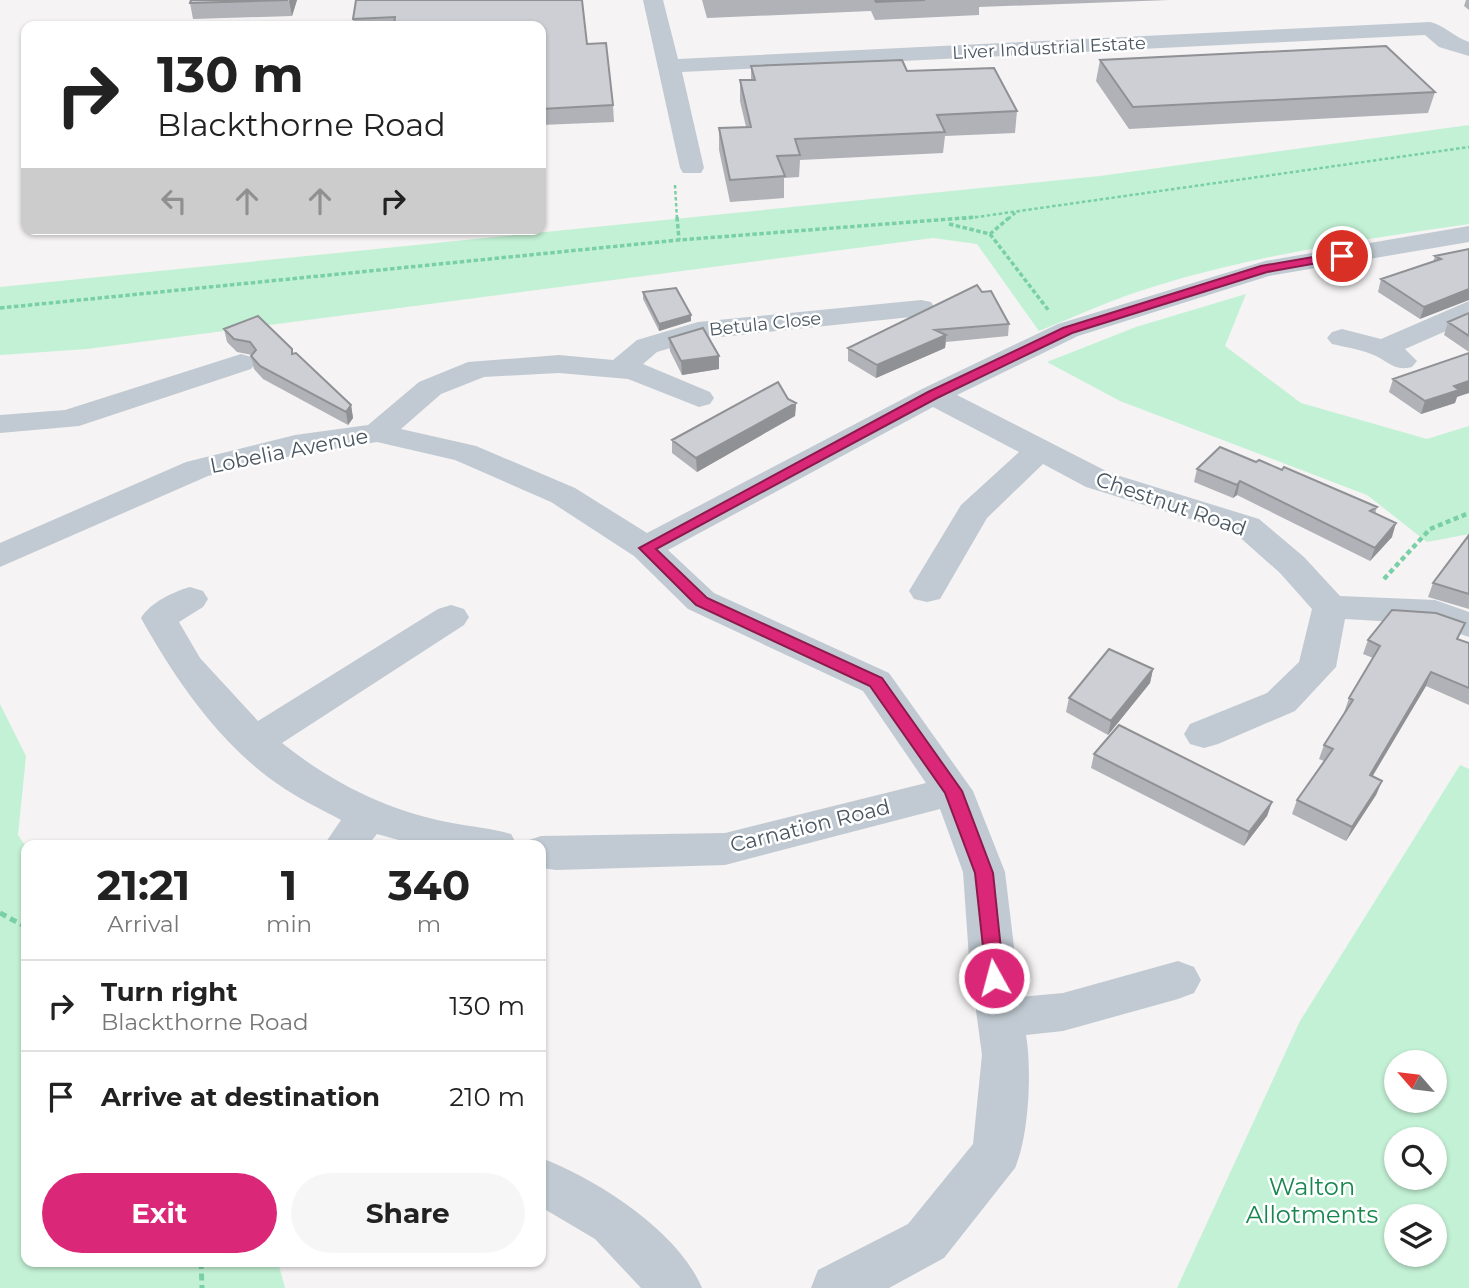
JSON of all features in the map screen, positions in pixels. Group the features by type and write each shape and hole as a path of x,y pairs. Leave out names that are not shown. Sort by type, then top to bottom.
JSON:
{"street":[{"path":"653,0 692,168"},
{"name":"Liver Industrial Estate","path":"669,66 1176,42 1222,48 1260,38 1430,28 1447,42 1469,49"},
{"path":"1260,38 1275,54"},
{"path":"1176,42 1177,50 1191,65"},
{"path":"1119,44 1138,68"},
{"path":"646,548 933,395 1068,330 1265,269 1469,234"},
{"name":"Betula Close","path":"619,370 647,346 698,331 921,308"},
{"path":"1342,338 1394,355 1469,310"},
{"path":"0,424 68,419 194,366 241,363"},
{"path":"377,433 430,388 479,368 559,364 635,371 713,394 665,408"},
{"name":"Chestnut Road","path":"933,395 1098,480 1247,526 1344,607"},
{"path":"16,451 33,422"},
{"name":"Lobelia Avenue","path":"0,556 197,469 295,445 377,433 465,453 563,495 646,548 701,601 876,682 953,791 984,873 991,958 1006,1055 997,1152 926,1241 837,1288"},
{"path":"927,591 973,512 1040,450"},
{"path":"190,599 159,618 186,666 254,742 357,831 458,840"},
{"path":"1204,734 1281,702 1317,667 1344,607 1435,612 1469,625"},
{"path":"254,742 450,617"},
{"name":"Carnation Road","path":"546,853 725,849 953,791"},
{"path":"1000,1019 1063,1012 1178,980"},
{"path":"546,1184 613,1222 676,1288"}],"path":[{"path":"0,309 679,240 944,222 1469,147"},
{"path":"679,240 675,184 692,168"},
{"path":"990,234 1018,210"},
{"path":"944,222 990,234 1068,330"},
{"path":"1344,607 1430,529 1469,513"},
{"path":"0,913 21,924"},
{"path":"201,1267 202,1288"}],"green space":[{"path":"1469,125 1469,224 1342,243 1216,269 1134,293 1039,331 977,244 933,238 87,349 0,355 0,287 515,235 546,235 546,232 1100,176"},
{"path":"1246,294 1225,346 1301,403 1427,439 1469,426 1469,534 1427,542 1367,495 1120,401 1047,362 1136,327"},
{"path":"0,704 26,756 18,835 21,840 21,1267 279,1267 285,1288 0,1288"},
{"name":"Walton Allotments","path":"1460,765 1469,769 1469,1288 1177,1288 1300,1021"}],"building":[{"path":"191,0 288,0 190,3"},
{"path":"356,0 582,0 587,44 606,43 613,105 546,109 546,21 395,21 395,17 353,19"},
{"path":"875,0 925,0 876,2"},
{"path":"1386,46 1435,92 1133,107 1100,60"},
{"path":"902,60 907,71 994,68 1017,111 937,115 945,132 795,139 800,155 777,156 785,176 730,180 719,128 751,127 740,80 755,80 751,66"},
{"path":"1469,249 1469,289 1424,307 1381,279 1441,259 1435,256"},
{"path":"977,285 982,292 991,291 1009,324 935,330 946,335 877,365 848,348"},
{"path":"676,288 691,315 659,324 643,292"},
{"path":"1469,313 1469,336 1448,322"},
{"path":"258,316 292,349 292,354 296,353 351,405 346,412 260,366 251,356 256,350 250,342 234,339 224,329"},
{"path":"703,328 719,356 681,361 669,338"},
{"path":"1469,353 1469,381 1454,386 1459,390 1425,401 1393,379"},
{"path":"778,382 788,399 796,403 696,458 672,440"},
{"path":"1220,447 1256,462 1259,460 1282,470 1284,467 1377,507 1370,511 1396,523 1375,548 1240,481 1237,485 1197,469"},
{"path":"1469,535 1469,594 1433,583"},
{"path":"1392,610 1436,613 1465,623 1457,639 1469,643 1469,688 1431,672 1370,775 1382,781 1352,827 1297,800 1333,749 1324,745 1353,700 1349,698 1380,646 1368,640"},
{"path":"1109,649 1153,669 1111,721 1069,698"},
{"path":"1119,725 1272,802 1249,832 1094,754"}],"route":[{"path":"994,978 984,873 953,791 876,682 701,601 646,548 933,395 1068,330 1265,269 1342,256"}]}
